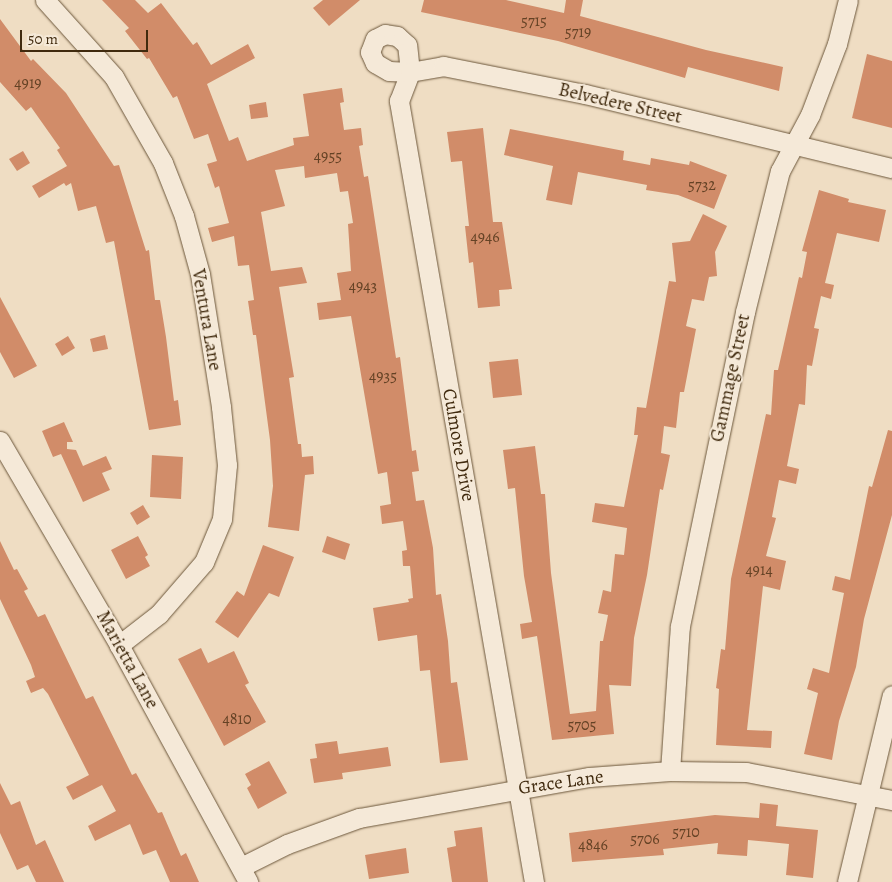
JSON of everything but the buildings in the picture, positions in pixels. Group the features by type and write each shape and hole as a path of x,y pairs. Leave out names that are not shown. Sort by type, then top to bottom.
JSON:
{"street":[{"name":"Ventura Lane","path":"45,0 114,77 163,163 184,216 200,274 222,417 227,465 222,519 204,562 160,614 119,645"},
{"name":"Gammage Street","path":"670,771 680,626 748,303 780,171 810,116 837,44 848,0"},
{"path":"385,34 402,41 407,46 410,72 389,71 375,62 370,52 375,39 385,34"},
{"name":"Belvedere Street","path":"410,72 443,66 585,94 792,146 892,168"},
{"name":"Culmore Drive","path":"410,72 399,101 534,882"},
{"name":"Marietta Lane","path":"0,441 119,645 244,875"},
{"path":"846,882 892,695"},
{"name":"Grace Lane","path":"244,875 287,844 359,818 590,777 670,771 746,772 892,800"}]}
